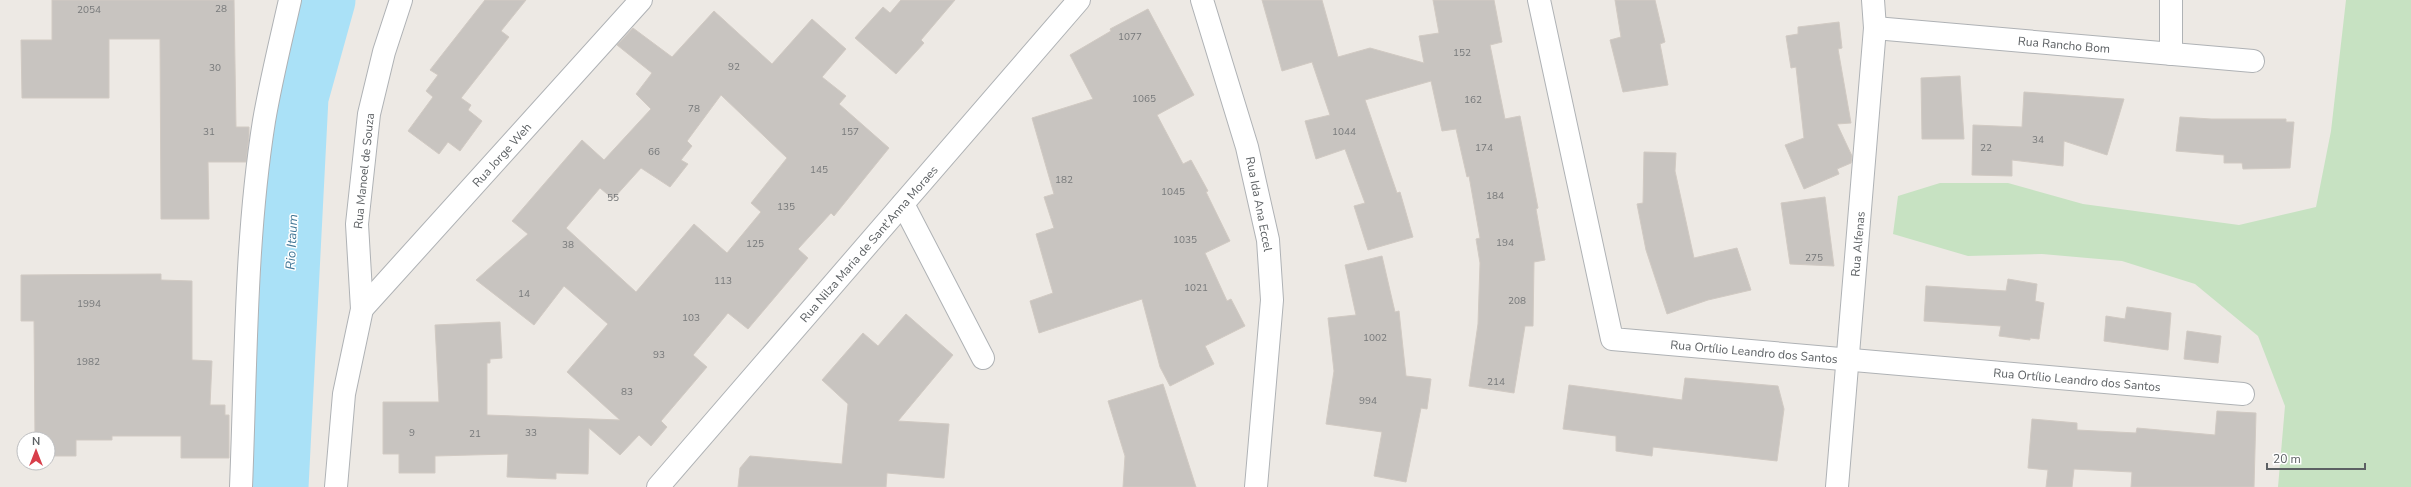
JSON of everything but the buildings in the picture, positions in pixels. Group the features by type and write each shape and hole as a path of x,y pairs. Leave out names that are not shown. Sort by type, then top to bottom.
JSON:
{"street":[{"path":"241,487 251,258 256,190 264,123 290,0"},
{"name":"Rua Manoel de Souza","path":"336,487 344,394 362,309 357,224 369,114 384,52 401,0"},
{"name":"Rua Jorge Weh","path":"362,309 641,0"},
{"name":"Rua Nilza Maria de Sant'Anna Moraes","path":"658,487 1079,0"},
{"name":"Rua Ida Ana Eccel","path":"1202,0 1247,147 1268,240 1272,300 1256,487"},
{"name":"Rua Ortílio Leandro dos Santos","path":"1539,0 1612,339 1848,361 2242,394"},
{"name":"Rua Alfenas","path":"1837,487 1875,28 1873,0"},
{"path":"2171,0 2171,54"},
{"name":"Rua Rancho Bom","path":"1875,28 2253,61"},
{"path":"903,204 983,358"}],"green space":[{"path":"2346,0 2411,0 2411,487 2278,487 2285,406 2258,336 2195,284 2122,261 2042,254 1968,256 1893,234 1898,196 1940,183 2008,183 2083,204 2239,225 2316,207 2331,131"}],"waterway":[{"name":"Rio Itaum","path":"279,487 299,97 326,0"}]}
